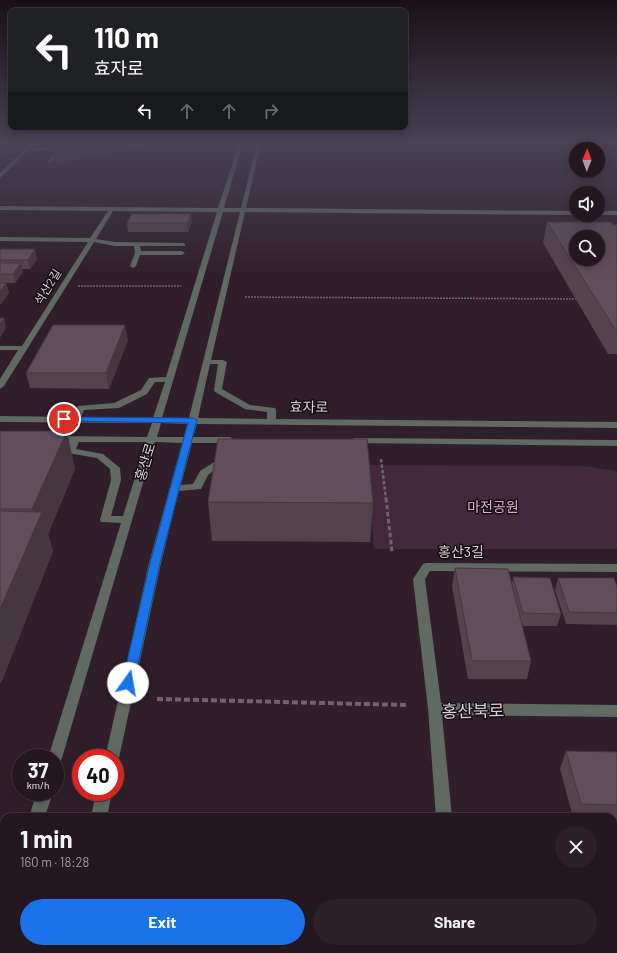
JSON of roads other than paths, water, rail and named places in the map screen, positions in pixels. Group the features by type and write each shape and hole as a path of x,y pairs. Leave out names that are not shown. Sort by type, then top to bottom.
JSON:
{"street":[{"name":"홍산로","path":"58,749 228,187"},
{"path":"114,749 155,563 193,420 248,187"},
{"path":"0,208 569,213"},
{"name":"석산2길","path":"0,386 111,210"},
{"path":"605,213 617,213"},
{"path":"0,239 92,240 115,244 183,245"},
{"path":"134,266 138,253 137,245"},
{"path":"138,253 182,253"},
{"path":"0,348 24,348"},
{"path":"206,362 222,362 218,390 248,407 272,410 271,421"},
{"path":"76,419 81,408 116,406 144,392 152,380 170,379"},
{"name":"효자로","path":"0,419 617,425"},
{"path":"46,439 240,440"},
{"path":"75,439 70,451 100,456 115,468 116,480 105,520 127,519"},
{"path":"341,441 617,443"},
{"path":"175,488 197,487 204,473 221,460 233,455"},
{"name":"홍산3길","path":"435,709 419,579 427,567 617,568"},
{"name":"홍산북로","path":"444,813 435,709 617,711"},
{"path":"38,813 42,801"},
{"path":"100,813 102,801"}],"park label":[{"name":"마전공원","path":"493,507"}]}
